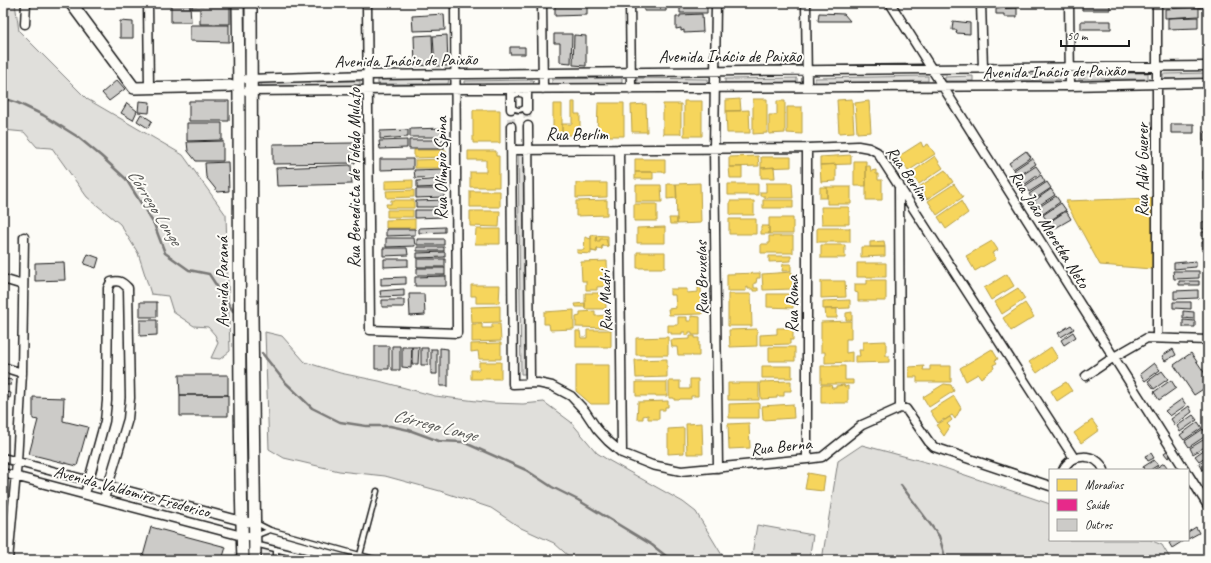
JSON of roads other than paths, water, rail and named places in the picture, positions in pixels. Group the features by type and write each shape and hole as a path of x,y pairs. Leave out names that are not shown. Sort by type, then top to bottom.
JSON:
{"main road":[{"path":"71,3 134,88 236,86"},
{"name":"Avenida Paraná","path":"238,3 236,86 243,560"},
{"name":"Avenida Paraná","path":"251,3 252,316 255,560"}],"street":[{"path":"25,24 26,3"},
{"path":"148,3 149,88"},
{"name":"Rua Benedicta de Toledo Mulato","path":"367,3 370,330"},
{"name":"Rua Olímpio Spina","path":"370,330 457,333 455,3"},
{"path":"542,3 543,89"},
{"path":"630,3 631,89"},
{"name":"Rua Bruxelas","path":"716,3 714,149 718,468"},
{"path":"806,3 807,87"},
{"name":"Rua João Meretka Neto","path":"890,3 1184,469"},
{"path":"981,3 982,68"},
{"path":"1069,3 1070,86"},
{"name":"Rua Adib Guerer","path":"1157,3 1157,337"},
{"name":"Avenida Inácio de Paixão","path":"236,86 252,78 368,75 1208,66"},
{"name":"Avenida Inácio de Paixão","path":"236,86 252,91 1070,86 1208,83"},
{"path":"511,106 512,89"},
{"path":"527,89 527,106"},
{"path":"511,126 512,150"},
{"path":"528,126 530,382"},
{"name":"Rua Berlim","path":"512,150 807,148 858,146 869,148 877,152 1074,458"},
{"name":"Rua Roma","path":"807,148 807,459"},
{"name":"Rua Madri","path":"619,149 622,453"},
{"name":"Rua Berna","path":"512,150 514,384 530,382 552,386 571,396 585,411 597,429 622,453 652,465 681,471 822,457 862,425 900,408"},
{"path":"899,185 900,408 906,410 934,447 1049,486"},
{"path":"8,560 17,462 22,373 24,237"},
{"path":"3,279 23,285"},
{"path":"85,494 105,421 107,401 108,288 111,282 117,281 122,282 128,288 130,398 128,419 104,499"},
{"path":"1086,376 1114,357 1147,338 1157,337 1208,340"},
{"path":"3,367 22,373"},
{"path":"1064,469 1074,458 1082,456 1090,457 1097,461 1103,469"},
{"name":"Avenida Valdomiro Frederico","path":"3,458 254,523"},
{"name":"Avenida Valdomiro Frederico","path":"3,473 255,540"},
{"path":"1189,476 1208,506"}],"lane":[{"path":"521,94 525,97 527,106 518,109 511,106 513,97 521,94"},
{"path":"360,555 377,491"},
{"path":"254,523 270,530 378,560"},
{"path":"255,540 270,530"},
{"path":"255,540 276,549 319,560"},
{"path":"276,549 276,560"}],"waterway":[{"name":"Córrego Longe","path":"3,98 18,103 43,115 78,137 126,179 154,224 165,253 189,270 209,274 233,311"},
{"name":"Córrego Longe","path":"262,353 285,382 312,408 340,422 366,426 390,426 409,430 439,441 463,442 526,470 552,487 578,500 652,545 671,560"},
{"path":"901,485 939,536 946,560"}],"tunnel":[{"path":"511,109 511,126"},
{"path":"527,110 528,126"}]}
